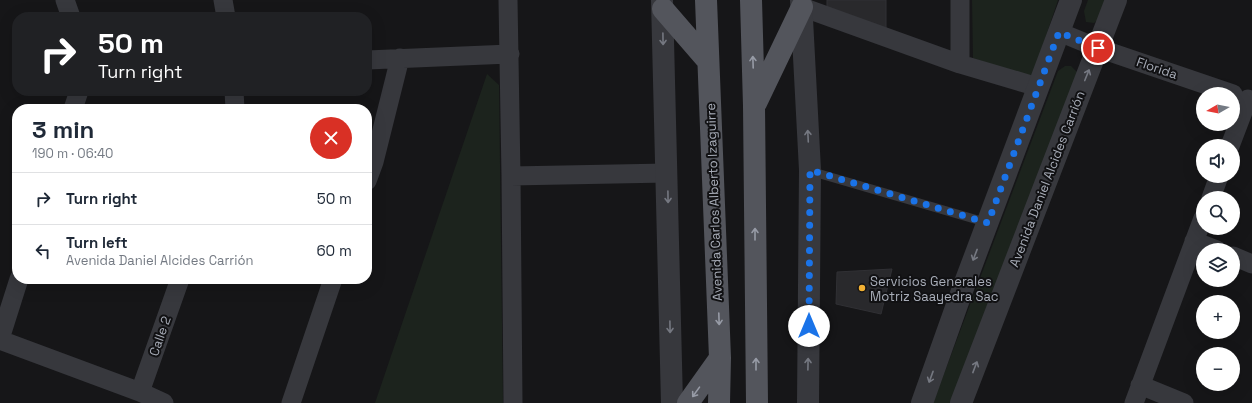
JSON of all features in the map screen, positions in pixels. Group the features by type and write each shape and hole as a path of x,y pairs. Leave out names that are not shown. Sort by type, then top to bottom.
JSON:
{"main road":[{"name":"Avenida Carlos Alberto Izaguirre","path":"706,0 720,358 719,403"},
{"path":"751,0 754,106 756,403"},
{"path":"754,106 802,3"},
{"path":"662,4 708,60"},
{"path":"688,403 720,358"}],"street":[{"path":"65,0 69,12"},
{"path":"223,0 225,12"},
{"path":"508,0 510,54 513,403"},
{"path":"960,0 960,64"},
{"path":"922,403 1071,0"},
{"name":"Avenida Daniel Alcides Carrión","path":"961,403 1116,0"},
{"path":"808,403 810,170 802,3 960,64 1038,87"},
{"path":"662,4 672,403"},
{"name":"Florida","path":"1059,32 1098,48 1241,97"},
{"path":"372,60 510,54"},
{"path":"372,167 400,58"},
{"path":"1232,139 1241,97"},
{"path":"511,176 667,172"},
{"path":"1134,403 1196,235"},
{"path":"1194,241 1199,243"},
{"path":"1240,259 1252,264"},
{"path":"17,284 0,339 140,392 164,403"},
{"name":"Calle 2","path":"140,392 178,284"},
{"path":"291,403 331,284"},
{"path":"1140,385 1184,403"}],"lane":[{"path":"810,170 988,223"}],"shaded area":[{"path":"972,0 1058,0 1032,78 973,58"},
{"path":"1088,0 1107,0 1100,18 1094,23 1086,22 1084,11"},
{"path":"1065,66 1071,66 1078,73 954,403 933,403 1058,71"},
{"path":"487,74 499,85 503,403 375,403"}],"building":[{"path":"827,0 886,0 886,31 827,12"},
{"name":"Servicios Generales Motriz Saayedra Sac","path":"892,269 881,314 836,304 837,272"}],"place":[{"name":"Servicios Generales Motriz Saayedra Sac","path":"862,288"}],"route":[{"path":"809,326 810,170 988,223 1059,32 1098,48"}]}
